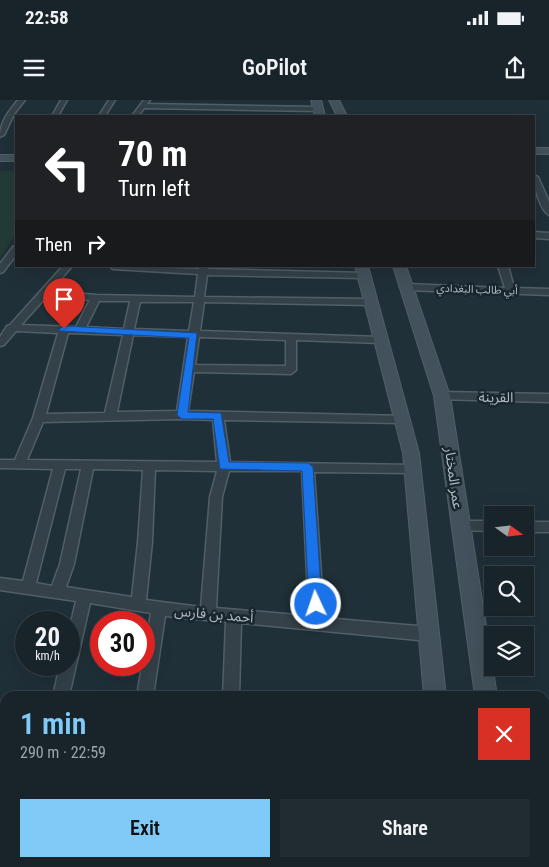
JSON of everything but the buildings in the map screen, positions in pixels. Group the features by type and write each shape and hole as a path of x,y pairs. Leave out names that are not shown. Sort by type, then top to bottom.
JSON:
{"street":[{"path":"0,135 11,113 22,100"},
{"path":"56,115 64,100"},
{"path":"103,115 112,100"},
{"path":"334,100 342,115"},
{"path":"136,115 145,103 186,103 224,112 318,108"},
{"path":"177,115 186,103"},
{"path":"535,151 549,151"},
{"path":"0,152 15,152"},
{"path":"0,158 15,158"},
{"path":"535,158 549,158"},
{"path":"535,182 549,185"},
{"path":"535,182 549,212"},
{"path":"535,235 549,236"},
{"path":"0,270 15,254"},
{"path":"0,343 67,267"},
{"path":"144,267 362,270 411,453 435,691"},
{"name":"عمر المختار","path":"398,267 442,396 485,691"},
{"path":"503,267 510,290"},
{"path":"182,415 203,269"},
{"name":"أبي طالب البغدادي","path":"405,287 549,292"},
{"path":"44,293 96,298 370,302"},
{"path":"79,330 96,298"},
{"path":"110,416 136,298"},
{"path":"12,328 194,336 380,340"},
{"path":"19,464 39,418 64,329"},
{"path":"189,368 291,370 290,338"},
{"name":"القرينة","path":"442,396 549,398"},
{"path":"39,418 182,415 402,419"},
{"path":"208,613 216,497 224,466 218,416"},
{"path":"0,464 412,468"},
{"path":"28,588 60,464"},
{"path":"57,592 68,564 88,464"},
{"path":"138,604 145,542 149,465"},
{"path":"308,467 317,623"},
{"path":"461,526 484,526"},
{"path":"534,527 549,527"},
{"name":"أحمد بن فارس","path":"0,584 138,604 159,610 234,615 429,634"},
{"path":"80,613 84,596"},
{"path":"146,691 159,610"},
{"path":"231,691 234,615"},
{"path":"62,691 65,676"}],"green space":[{"path":"15,170 15,235 0,259 0,171"}],"route":[{"path":"64,329 194,336 182,415 218,416 224,466 308,467 316,604"}]}
